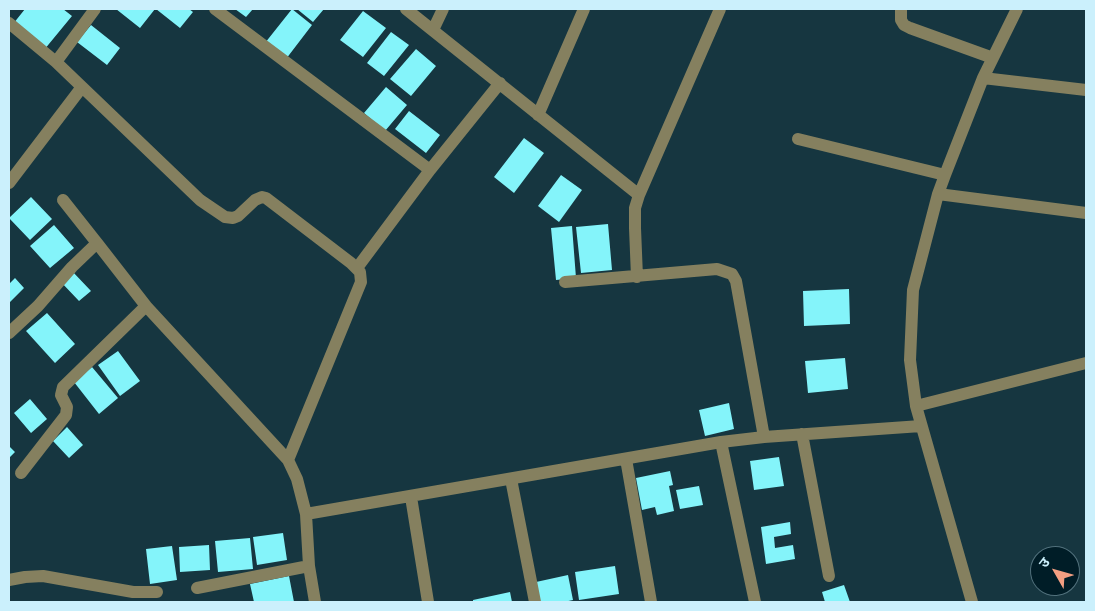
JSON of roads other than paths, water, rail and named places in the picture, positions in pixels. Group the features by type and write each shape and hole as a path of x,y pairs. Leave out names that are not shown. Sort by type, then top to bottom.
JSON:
{"street":[{"path":"56,62 95,9"},
{"path":"215,9 430,170"},
{"path":"406,9 639,194"},
{"path":"433,30 443,9"},
{"path":"538,115 584,9"},
{"path":"637,277 635,228 639,194 720,9"},
{"path":"901,9 901,20 904,25 992,58"},
{"path":"972,602 916,406 910,360 913,290 938,194 945,175 983,78 1017,9"},
{"path":"9,23 56,62 193,194 225,217 233,218 238,216 255,200 262,197 266,198 356,268 361,276 361,282 288,460"},
{"path":"983,78 1086,90"},
{"path":"356,268 430,170 500,83"},
{"path":"9,182 82,87"},
{"path":"798,139 945,175"},
{"path":"938,194 1086,213"},
{"path":"63,200 146,306 288,460 297,479 306,514 309,566 315,602"},
{"path":"9,333 38,306 72,267 97,244"},
{"path":"565,282 718,269 732,274 736,281 764,437"},
{"path":"20,473 66,415 67,407 61,395 64,387 146,306"},
{"path":"916,406 1086,363"},
{"path":"306,514 721,442 764,437 921,426"},
{"path":"802,434 829,576"},
{"path":"721,442 755,602"},
{"path":"626,459 651,602"},
{"path":"511,479 535,602"},
{"path":"411,496 428,602"},
{"path":"197,588 309,566"},
{"path":"9,580 43,576 133,592 156,592"}]}
